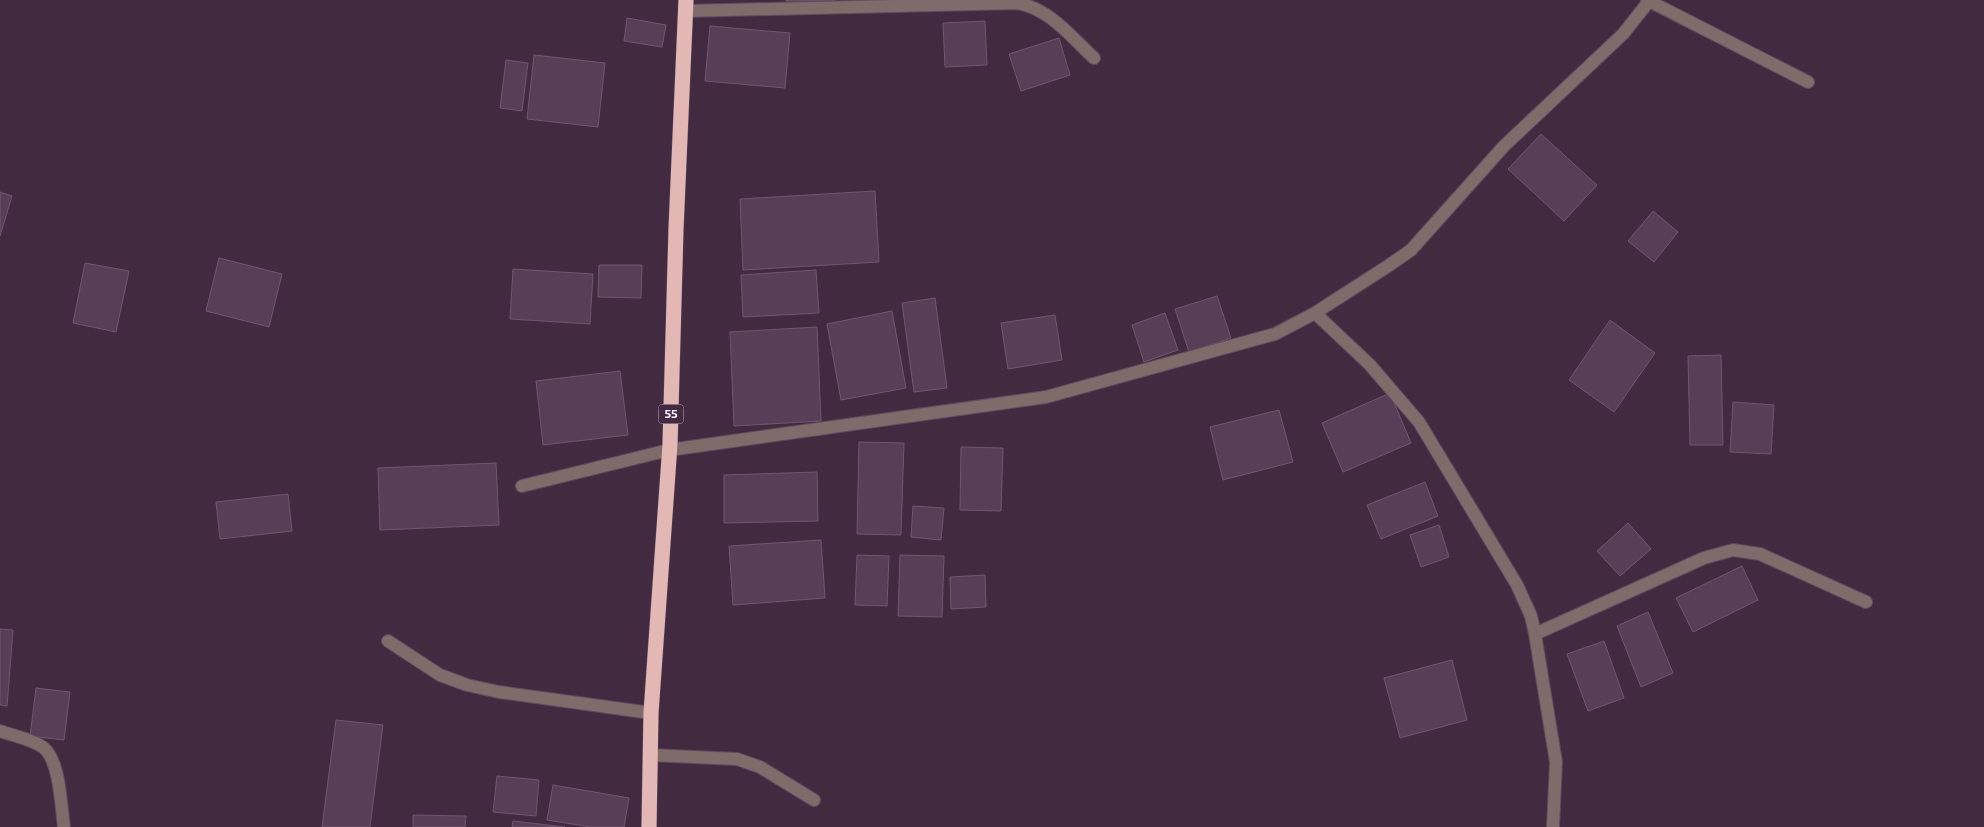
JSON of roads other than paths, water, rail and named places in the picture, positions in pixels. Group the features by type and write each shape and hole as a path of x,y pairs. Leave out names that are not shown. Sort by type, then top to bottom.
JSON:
{"highway":[{"name":"55","path":"649,827 651,713 669,450 686,5"}],"street":[{"path":"522,486 669,450 1046,396 1276,334 1315,313 1411,250 1504,146 1623,34 1649,0 1808,82"},
{"path":"686,5 1017,3 1030,5 1047,14 1094,58"},
{"path":"1315,313 1370,365 1418,422 1517,585 1531,616 1535,634 1556,762 1553,827"},
{"path":"1535,634 1704,558 1733,550 1760,554 1866,602"},
{"path":"388,641 440,675 467,685 499,692 651,713"},
{"path":"0,731 35,743 45,749 52,759 56,772 64,827"},
{"path":"650,755 738,759 760,767 814,800"}]}
